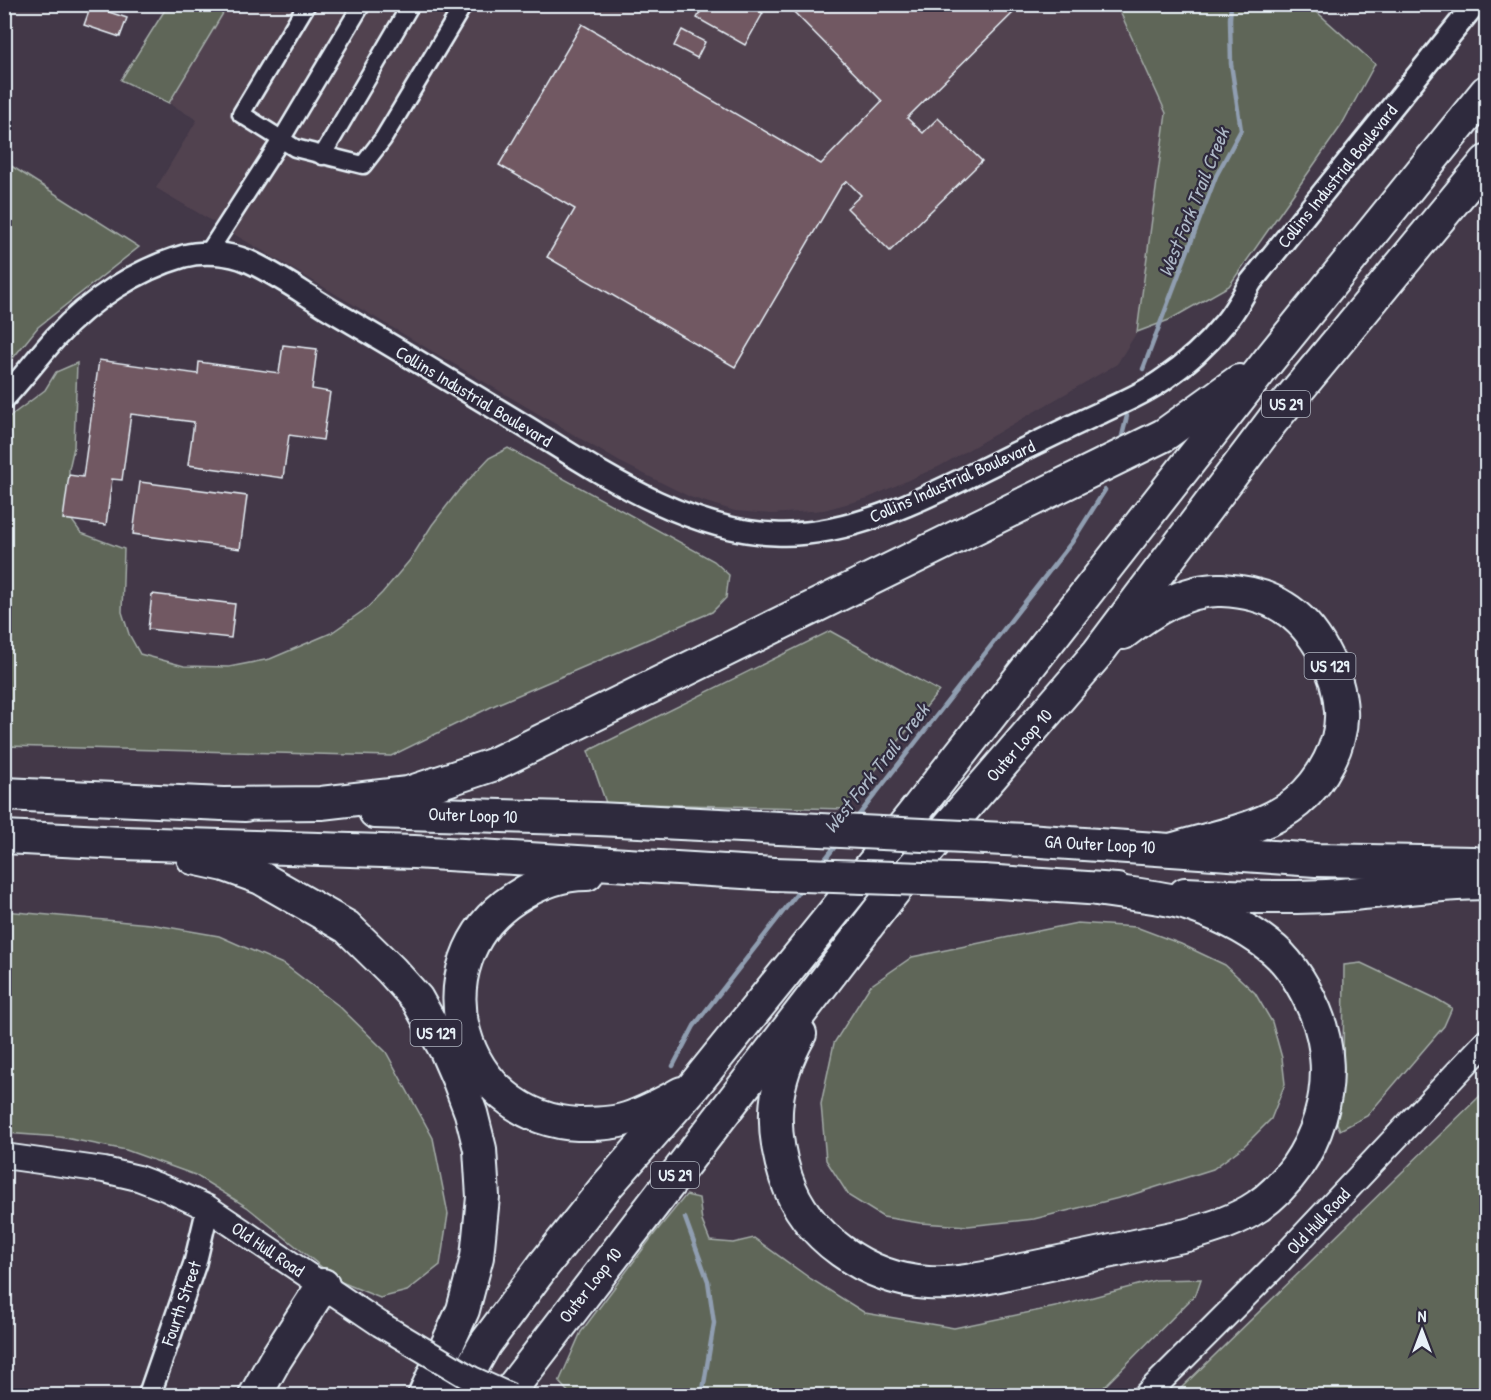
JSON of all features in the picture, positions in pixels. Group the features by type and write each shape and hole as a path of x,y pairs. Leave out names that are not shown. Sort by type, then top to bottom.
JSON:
{"highway":[{"name":"US 29","path":"456,1395 485,1344 543,1266 605,1188 693,1087 914,813 1269,360 1486,92"},
{"name":"US 29","path":"1097,654 1273,420 1486,162"},
{"path":"224,804 321,803 408,793 492,765 1164,435 1269,360"},
{"name":"US 129","path":"1097,654 1140,620 1170,603 1193,594 1220,589 1252,594 1283,607 1305,626 1323,648 1333,672 1341,711 1338,738 1324,773 1297,802 1266,822 1174,849"},
{"name":"Outer Loop 10","path":"508,1395 904,878 1097,654"},
{"name":"Outer Loop 10","path":"4,794 1026,840"},
{"name":"US 129","path":"4,837 122,843 225,865 252,874 347,927 417,999 459,1081 471,1113 480,1149 483,1197 477,1257 463,1310 424,1395"},
{"name":"GA Outer Loop 10","path":"1026,840 1316,860 1486,864"},
{"path":"122,843 414,852 697,871 983,881 1231,897 1338,895 1442,883 1486,883"},
{"path":"693,1087 622,1120 590,1124 547,1119 516,1105 499,1092 478,1066 461,1023 459,1001 460,979 475,938 487,920 504,904 528,889 580,874 697,871"},
{"path":"845,955 798,1036 784,1066 777,1091 775,1118 781,1162 796,1202 822,1234 840,1250 858,1263 906,1280 948,1283 1016,1271 1219,1227 1247,1212 1273,1194 1302,1160 1312,1140 1320,1120 1327,1080 1326,1058 1319,1021 1303,987 1283,959 1269,945 1250,933 1222,918 1185,904 1097,889"},
{"path":"255,1395 323,1285"}],"main road":[{"name":"Old Hull Road","path":"1145,1395 1273,1269 1486,1042"},
{"name":"Old Hull Road","path":"4,1156 104,1170 138,1178 208,1208 380,1324 472,1379 508,1395"}],"street":[{"path":"308,4 241,114 294,148 363,165 383,139 464,4"},
{"path":"208,253 281,140 362,4"},
{"path":"322,156 411,4"},
{"name":"Collins Industrial Boulevard","path":"4,398 70,322 105,295 144,272 186,256 208,253 246,260 416,360 606,477 687,514 730,528 774,534 819,532 862,521 945,488 1125,402 1164,380 1198,352 1226,322 1251,282 1475,4"},
{"name":"Fourth Street","path":"149,1395 195,1263 208,1208"}],"shaded area":[{"path":"228,5 1117,5 1166,113 1137,332 1117,364 940,466 868,498 824,510 772,514 735,511 690,497 620,462 156,188 197,120 169,103"}],"green space":[{"path":"168,5 228,5 169,103 121,80"},
{"path":"1117,5 1309,5 1375,64 1341,126 1229,286 1169,320 1137,332 1166,113"},
{"path":"5,162 139,247 38,327 5,368"},
{"path":"77,363 74,447 69,469 68,515 81,533 124,549 122,612 129,634 140,654 184,666 229,667 270,659 331,633 367,608 382,593 410,560 432,525 459,490 489,458 508,448 714,561 729,575 726,598 712,612 495,705 391,756 5,746 5,420 45,390 56,372"},
{"path":"830,631 939,691 844,809 606,803 588,751"},
{"path":"4,911 150,924 219,936 285,965 339,1006 386,1052 433,1138 448,1214 440,1265 407,1291 380,1298 339,1281 247,1207 195,1175 126,1150 60,1137 5,1133"},
{"path":"1077,923 1136,927 1181,944 1225,965 1255,993 1272,1022 1282,1058 1285,1084 1271,1119 1244,1146 1213,1169 1131,1195 1034,1219 968,1226 920,1223 883,1217 849,1196 826,1160 821,1104 834,1043 870,986 912,957"},
{"path":"1361,963 1452,1008 1444,1026 1367,1116 1340,1130 1336,1121 1343,1069 1344,965"},
{"path":"1486,1090 1486,1395 1174,1395"},
{"path":"686,1195 699,1198 702,1221 710,1241 733,1243 754,1238 811,1279 865,1313 954,1328 1060,1306 1156,1280 1201,1279 1196,1294 1096,1395 571,1395 559,1382 581,1332"}],"building":[{"path":"705,4 747,4 763,13 745,45 697,18"},
{"path":"786,4 1022,4 907,118 923,133 938,118 982,161 890,251 847,208 861,195 847,181 841,186 735,367 547,257 575,209 499,165 582,24 821,164 882,101"},
{"path":"91,6 127,18 120,37 84,25"},
{"path":"682,30 705,42 697,58 674,46"},
{"path":"283,345 317,349 312,389 330,392 323,440 289,435 283,478 188,465 194,422 131,414 122,480 112,479 106,525 63,519 69,475 83,477 99,360 198,374 199,362 279,373"},
{"path":"140,482 247,496 240,549 133,534"},
{"path":"152,594 235,604 231,638 148,629"}],"waterway":[{"name":"West Fork Trail Creek","path":"1143,369 1216,176 1241,130 1231,64 1231,4"},
{"name":"West Fork Trail Creek","path":"1121,440 1127,416"},
{"name":"West Fork Trail Creek","path":"855,820 1072,542 1105,490"},
{"name":"West Fork Trail Creek","path":"822,863 837,844"},
{"name":"West Fork Trail Creek","path":"673,1066 694,1026 803,886"},
{"name":"West Fork Trail Creek","path":"685,1218 708,1281 714,1323 702,1396"}]}
